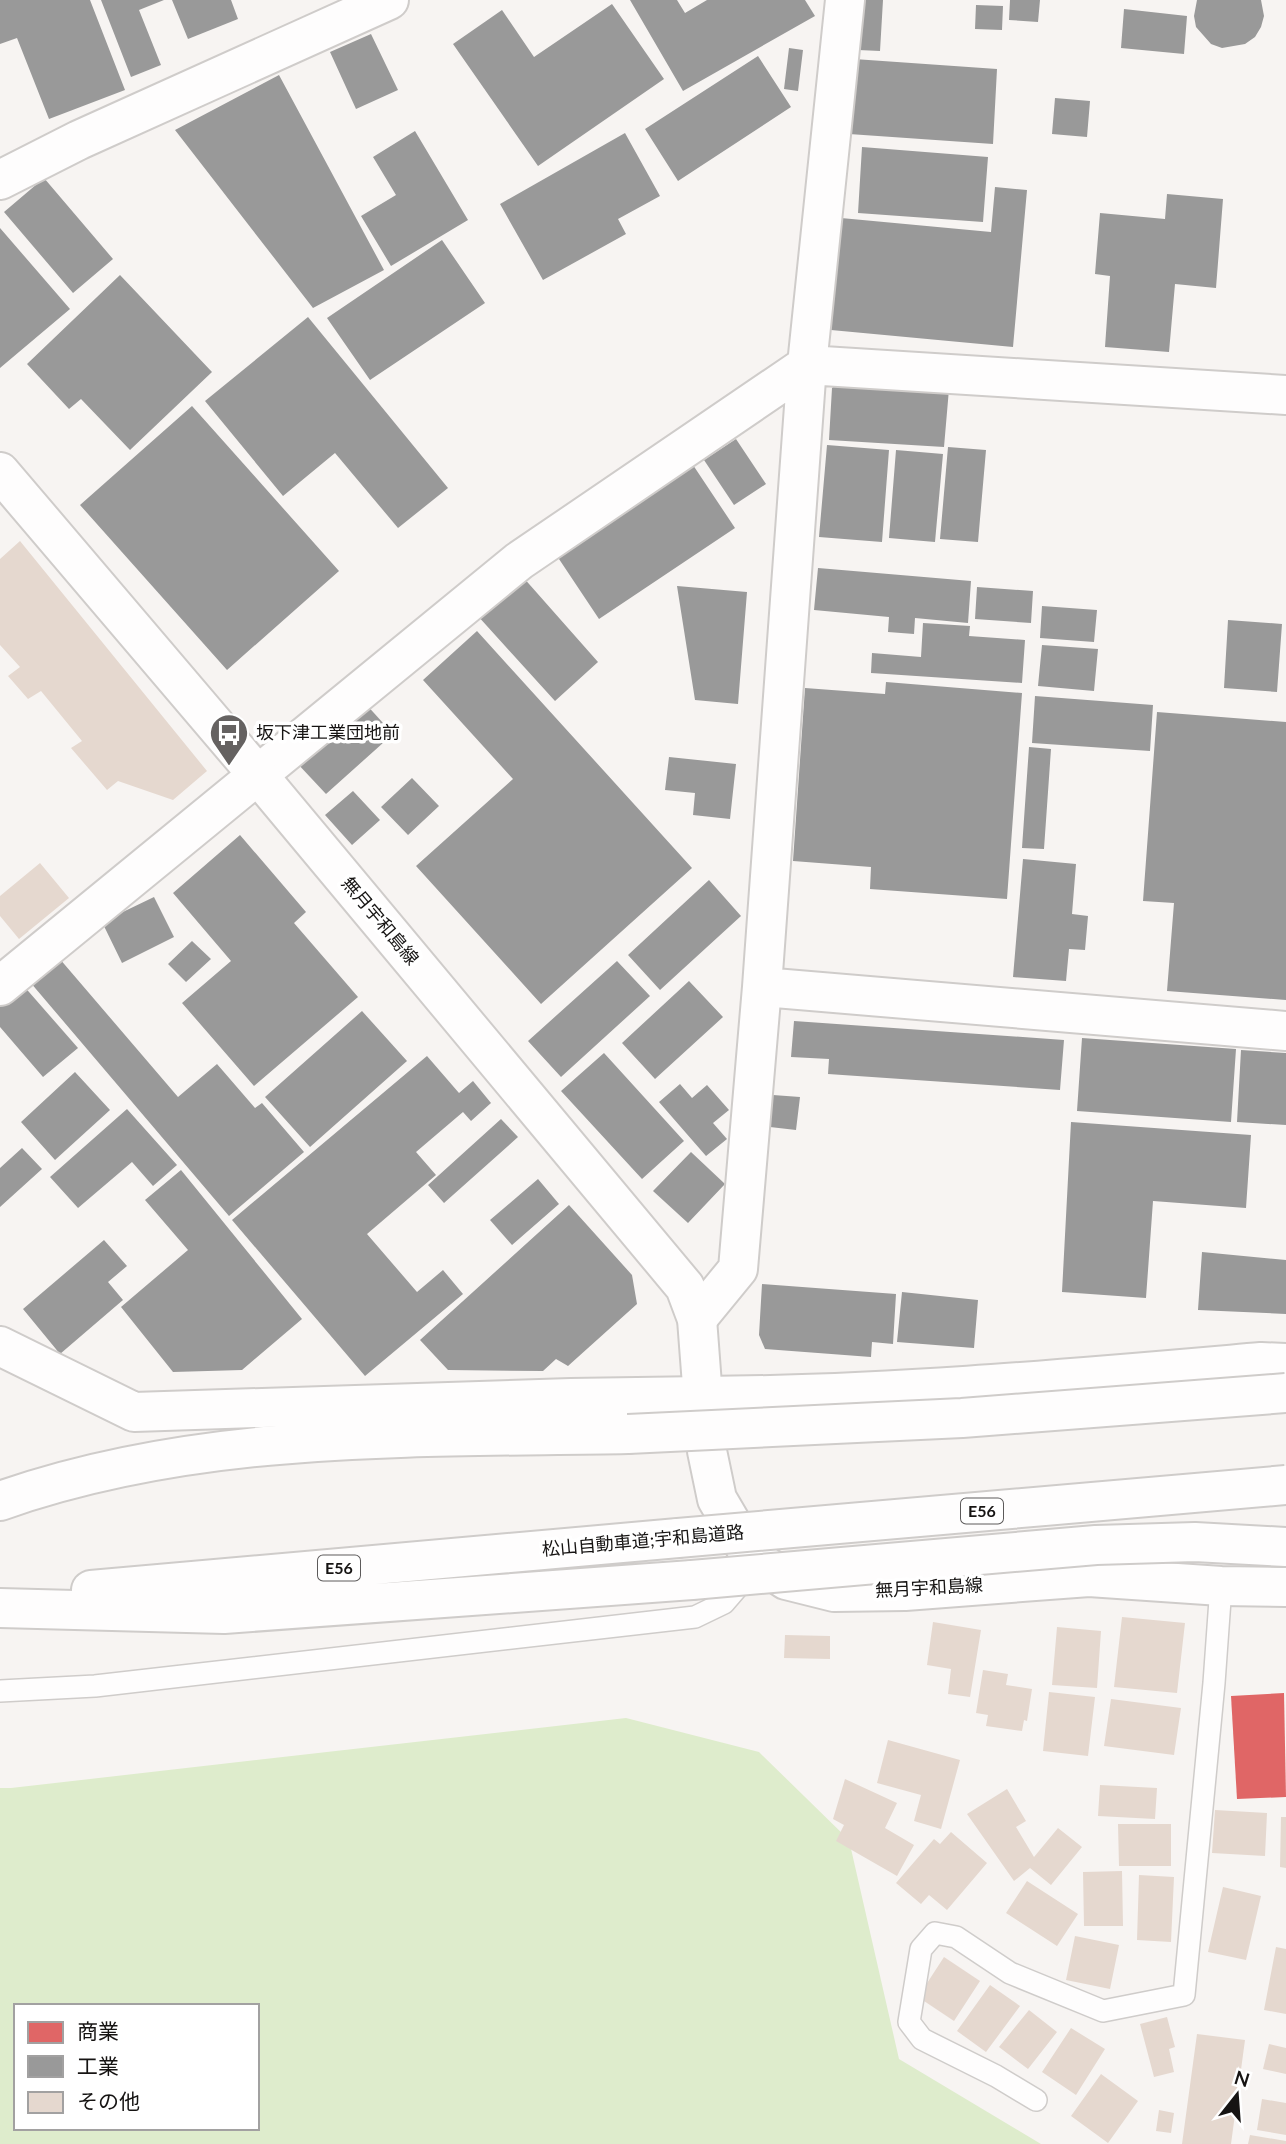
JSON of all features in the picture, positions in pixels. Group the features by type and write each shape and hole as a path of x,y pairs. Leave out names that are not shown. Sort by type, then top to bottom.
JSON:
{"main road":[{"path":"0,180 79,140 390,0"},
{"path":"697,1319 738,1269 762,987 807,365 845,0"},
{"path":"0,986 519,561 807,365 1286,395"},
{"name":"無月宇和島線","path":"0,472 257,774 685,1287 697,1319 707,1451 717,1499 750,1555 786,1580 834,1592 905,1591 1089,1577 1222,1586 1286,1587"},
{"path":"762,987 1286,1031"},
{"path":"0,1346 134,1412 557,1398 800,1396 1006,1384 1261,1362 1286,1363"},
{"path":"0,1501 37,1488 123,1467 260,1446 367,1439 628,1434 962,1418 1286,1392"},
{"name":"松山自動車道;宇和島道路","path":"0,1598 1286,1485"},
{"path":"0,1608 224,1614 692,1580 1096,1545 1195,1542 1286,1547"}],"lane":[{"path":"0,1691 95,1686 695,1617 724,1603 760,1561"},
{"path":"1035,2100 996,2076 922,2039 909,2022 920,1949 935,1933 956,1937 1010,1973 1102,2011 1184,1995 1222,1586"}],"green space":[{"path":"626,1718 759,1752 849,1840 899,2059 1041,2144 0,2144 0,1788"}],"building: 商業":[{"path":"1284,1693 1286,1797 1237,1799 1231,1696"}],"building: 工業":[{"path":"0,0 90,0 125,90 49,119 17,38 0,44"},
{"path":"101,0 164,0 139,10 161,65 131,77"},
{"path":"172,0 231,0 238,19 188,39"},
{"path":"630,0 677,0 685,13 707,0 805,0 815,16 683,91"},
{"path":"861,0 883,0 880,51 858,50"},
{"path":"1010,0 1040,0 1038,22 1009,20"},
{"path":"1197,0 1261,0 1264,16 1261,27 1255,37 1245,44 1222,48 1211,44 1196,27 1194,16"},
{"path":"612,4 664,79 538,166 453,44 502,10 534,57"},
{"path":"976,5 1003,6 1002,30 975,29"},
{"path":"1124,9 1187,16 1184,54 1121,48"},
{"path":"371,34 398,90 356,109 330,52"},
{"path":"789,48 803,50 798,91 784,89"},
{"path":"758,56 791,107 678,181 645,129"},
{"path":"854,59 997,69 993,144 849,134"},
{"path":"279,75 384,270 313,308 175,130"},
{"path":"1055,98 1090,101 1087,137 1052,134"},
{"path":"415,131 468,220 391,266 361,216 396,195 373,157"},
{"path":"625,133 660,196 618,219 626,234 543,280 500,204"},
{"path":"862,147 988,157 983,222 858,213"},
{"path":"44,178 113,259 73,293 4,212"},
{"path":"995,187 1027,190 1013,347 831,330 841,218 991,232"},
{"path":"1167,194 1223,199 1216,288 1175,284 1169,352 1105,347 1110,276 1095,274 1100,213 1165,219"},
{"path":"0,228 70,309 0,368"},
{"path":"442,240 485,303 370,380 327,318"},
{"path":"120,275 212,372 130,450 81,399 69,409 27,364"},
{"path":"308,317 448,488 398,528 335,453 283,496 205,401"},
{"path":"842,379 949,389 944,447 829,440 832,388"},
{"path":"192,406 339,571 227,670 80,505"},
{"path":"736,439 766,484 734,505 704,460"},
{"path":"827,445 889,450 882,542 819,537"},
{"path":"948,447 986,450 978,542 940,539"},
{"path":"896,450 943,454 935,542 889,538"},
{"path":"693,465 735,528 599,619 557,556"},
{"path":"818,568 971,581 968,623 915,618 914,634 888,632 889,617 814,610"},
{"path":"522,576 598,662 555,701 477,615"},
{"path":"677,586 747,592 738,704 695,700"},
{"path":"977,587 1033,591 1031,623 975,619"},
{"path":"1042,606 1097,610 1094,642 1040,638"},
{"path":"1228,620 1282,624 1277,692 1224,688"},
{"path":"923,623 970,626 969,636 1025,640 1022,683 871,673 872,653 921,657"},
{"path":"477,631 692,868 541,1004 416,866 513,779 423,680"},
{"path":"1042,645 1098,649 1094,691 1038,686"},
{"path":"886,682 1022,693 1007,899 870,889 871,867 793,861 805,688 885,694"},
{"path":"1035,696 1153,705 1150,751 1032,743"},
{"path":"364,702 393,734 326,794 296,762"},
{"path":"1157,712 1286,722 1286,1000 1167,991 1174,903 1143,901"},
{"path":"1029,747 1051,749 1044,849 1022,848"},
{"path":"669,757 736,764 730,819 693,815 695,793 665,790"},
{"path":"412,778 439,806 408,835 381,807"},
{"path":"353,791 380,820 352,845 325,815"},
{"path":"240,835 306,912 294,923 358,997 254,1086 182,1003 231,961 173,893"},
{"path":"1023,859 1076,864 1072,914 1088,916 1085,950 1069,949 1066,981 1013,977"},
{"path":"709,880 741,916 660,990 628,955"},
{"path":"154,897 174,937 122,963 102,922"},
{"path":"192,941 211,959 186,982 168,964"},
{"path":"59,958 178,1097 217,1064 255,1108 262,1103 304,1152 229,1216 30,982"},
{"path":"617,961 650,996 561,1077 528,1041"},
{"path":"689,981 723,1017 655,1079 622,1043"},
{"path":"22,984 78,1048 43,1077 0,1027 0,1003"},
{"path":"362,1011 407,1061 310,1147 265,1097"},
{"path":"794,1021 1064,1040 1060,1090 828,1074 829,1059 791,1057"},
{"path":"1082,1038 1236,1049 1231,1122 1077,1111"},
{"path":"1241,1050 1286,1053 1286,1125 1237,1122"},
{"path":"604,1053 684,1141 642,1179 561,1091"},
{"path":"427,1056 459,1093 473,1081 491,1103 471,1121 463,1112 416,1152 436,1175 367,1234 417,1292 443,1270 463,1294 365,1376 232,1220"},
{"path":"75,1072 110,1110 55,1160 21,1122"},
{"path":"680,1084 692,1098 707,1085 729,1110 713,1123 727,1139 706,1156 659,1102"},
{"path":"773,1095 800,1097 796,1130 770,1127"},
{"path":"127,1109 177,1165 153,1186 132,1162 78,1208 50,1177"},
{"path":"501,1119 518,1137 444,1203 428,1185"},
{"path":"1071,1122 1251,1135 1246,1208 1153,1201 1146,1298 1062,1292"},
{"path":"22,1148 42,1169 0,1207 0,1168"},
{"path":"691,1152 725,1184 688,1223 653,1191"},
{"path":"181,1170 302,1319 242,1370 173,1372 121,1307 188,1250 145,1200"},
{"path":"538,1179 559,1204 512,1245 490,1220"},
{"path":"569,1205 632,1275 637,1304 568,1366 556,1359 543,1371 448,1370 420,1340"},
{"path":"104,1240 127,1266 108,1282 123,1300 60,1354 23,1309"},
{"path":"1202,1252 1286,1260 1286,1314 1198,1310"},
{"path":"762,1284 896,1294 893,1344 872,1342 871,1357 765,1349 759,1335"},
{"path":"902,1292 978,1300 974,1348 897,1342"}],"building: その他":[{"path":"20,541 207,771 173,800 118,781 107,790 71,748 82,741 41,691 28,699 8,676 20,667 0,645 0,559"},
{"path":"40,863 69,898 19,939 0,916 0,896"},
{"path":"1122,1617 1185,1623 1177,1693 1114,1687"},
{"path":"933,1622 981,1630 970,1697 948,1694 951,1669 927,1665"},
{"path":"1057,1627 1101,1631 1097,1688 1052,1685"},
{"path":"785,1635 830,1636 830,1659 784,1658"},
{"path":"983,1670 1008,1674 1006,1685 1032,1689 1027,1721 1024,1720 1022,1731 986,1726 988,1715 976,1713"},
{"path":"1049,1692 1095,1697 1088,1756 1043,1751"},
{"path":"1111,1699 1181,1708 1174,1755 1104,1746"},
{"path":"888,1740 960,1760 941,1829 914,1821 921,1795 877,1783"},
{"path":"845,1779 897,1803 885,1828 914,1845 897,1876 836,1841 844,1825 833,1819"},
{"path":"1100,1785 1157,1788 1155,1819 1098,1816"},
{"path":"1007,1789 1026,1821 1016,1827 1034,1857 1058,1828 1082,1847 1051,1885 1030,1868 1014,1881 967,1814"},
{"path":"1215,1810 1267,1813 1265,1856 1212,1853"},
{"path":"1281,1817 1286,1817 1286,1868 1280,1867"},
{"path":"1118,1824 1171,1824 1171,1866 1119,1866"},
{"path":"951,1832 987,1863 947,1910 929,1895 921,1904 896,1883 934,1839 940,1844"},
{"path":"1122,1871 1123,1926 1084,1926 1083,1872"},
{"path":"1139,1875 1174,1877 1171,1942 1137,1940"},
{"path":"1027,1881 1078,1914 1057,1946 1006,1913"},
{"path":"1223,1887 1261,1896 1246,1960 1208,1952"},
{"path":"1075,1936 1119,1945 1110,1989 1066,1980"},
{"path":"1276,1947 1286,1949 1286,2014 1264,2010"},
{"path":"944,1957 980,1981 954,2021 918,1997"},
{"path":"990,1985 1020,2006 986,2052 957,2031"},
{"path":"1029,2010 1057,2032 1028,2069 999,2047"},
{"path":"1167,2017 1175,2047 1169,2049 1174,2072 1154,2077 1140,2024"},
{"path":"1071,2028 1105,2049 1076,2095 1042,2072"},
{"path":"1197,2034 1245,2040 1231,2144 1182,2144"},
{"path":"1269,2044 1286,2048 1286,2074 1263,2069"},
{"path":"1101,2074 1138,2101 1108,2143 1071,2116"},
{"path":"1262,2099 1286,2103 1286,2135 1257,2130"},
{"path":"1159,2110 1174,2113 1171,2133 1156,2131"},
{"path":"1250,2135 1286,2141 1286,2144 1248,2144"}],"place":[{"name":"坂下津工業団地前","path":"229,767"}]}
